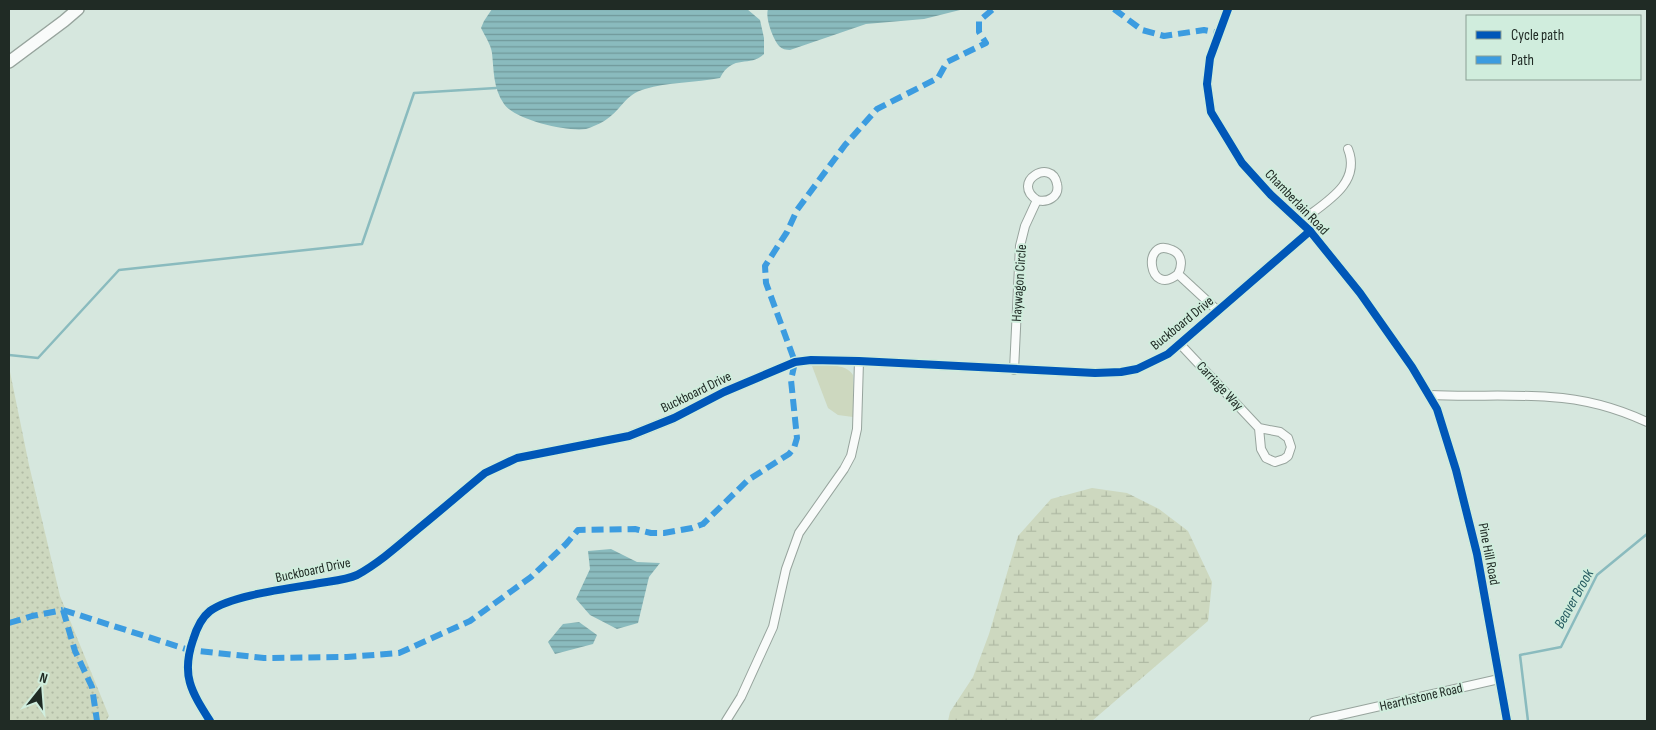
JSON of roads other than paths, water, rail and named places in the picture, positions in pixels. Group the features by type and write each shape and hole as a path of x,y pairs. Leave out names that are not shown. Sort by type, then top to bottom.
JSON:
{"main road":[{"path":"9,62 64,22 78,9"}],"street":[{"name":"Chamberlain Road","path":"1228,9 1210,58 1207,84 1211,112 1242,163 1271,195 1310,232 1360,293 1412,366 1430,395"},
{"path":"1300,222 1340,190 1347,182 1351,175 1352,164 1348,149"},
{"name":"Haywagon Circle","path":"1014,370 1020,252 1025,226 1037,200"},
{"name":"Buckboard Drive","path":"210,721 190,685 187,671 187,659 196,628 208,612 221,604 336,581 356,575 396,547 485,473 517,458 630,436 674,418 724,392 794,362 811,360 859,361 1096,373 1137,369 1157,361 1168,354 1310,232"},
{"path":"1166,248 1175,251 1181,260 1178,274 1169,279 1159,278 1152,270 1151,265 1156,252 1166,248"},
{"path":"1178,274 1218,311"},
{"name":"Carriage Way","path":"1180,344 1259,428"},
{"path":"726,721 741,697 773,627 788,561 799,533 844,469 850,456 857,429 859,361"},
{"path":"1430,395 1550,397 1585,401 1647,422"},
{"name":"Pine Hill Road","path":"1430,395 1443,423 1477,554 1507,721"},
{"path":"1259,428 1280,432 1288,438 1291,447 1288,456 1275,462 1266,458 1261,449 1259,428"},
{"name":"Hearthstone Road","path":"1314,721 1499,679"}],"water":[{"path":"492,9 747,9 760,20 764,38 764,54 759,58 730,66 720,78 663,85 638,92 628,98 617,111 600,123 586,129 567,129 542,124 519,115 510,110 500,98 491,50 481,28"},
{"path":"768,9 964,9 924,19 866,24 790,50 780,47 774,39 767,13"},
{"path":"611,549 637,562 660,563 649,577 638,623 617,629 590,615 576,599 590,569 588,551"},
{"path":"579,622 597,635 593,644 555,654 548,642 563,624"}],"waterway":[{"path":"9,355 38,358 119,270 362,244 414,93 496,88"},
{"name":"Beaver Brook","path":"1528,721 1520,655 1561,647 1597,575 1647,534"}]}
